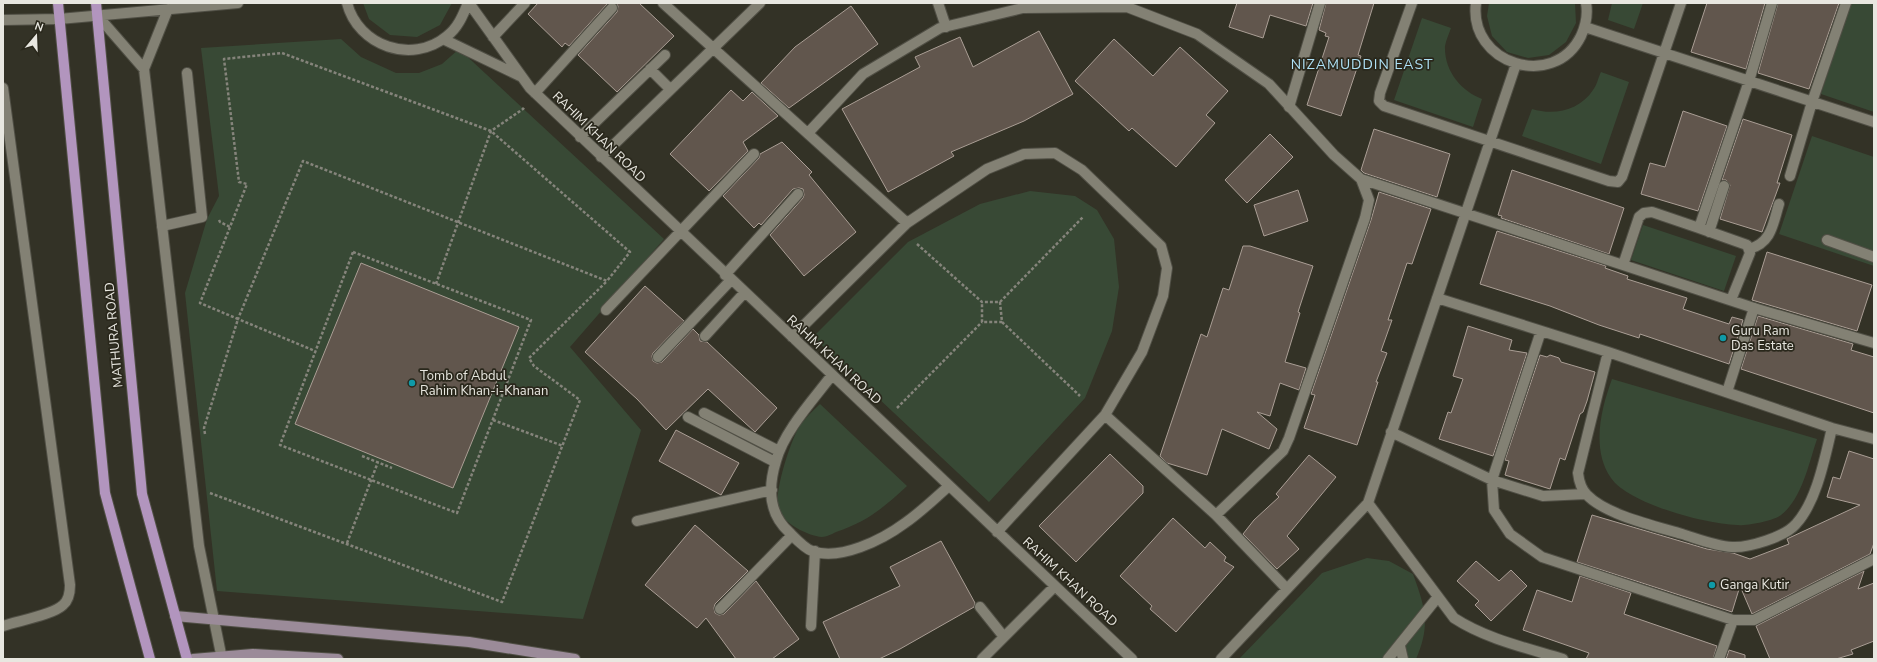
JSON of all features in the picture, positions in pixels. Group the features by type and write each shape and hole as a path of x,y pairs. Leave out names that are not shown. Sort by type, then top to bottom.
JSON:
{"main road":[{"name":"MATHURA ROAD","path":"58,3 105,493 150,659"},
{"name":"MATHURA ROAD","path":"96,3 142,494 187,659"}],"street":[{"path":"3,20 59,19 208,4 238,3"},
{"path":"347,3 349,12 360,29 375,42 392,49 412,50 431,46 442,39 460,22 469,3"},
{"name":"RAHIM KHAN ROAD","path":"469,3 533,91 728,278 1132,659"},
{"path":"493,37 525,3"},
{"path":"663,3 712,49 808,133 907,223"},
{"path":"601,157 760,3"},
{"path":"938,3 946,27"},
{"path":"1289,107 1320,3"},
{"path":"1412,3 1380,93 1379,101 1384,106 1609,181 1618,182 1622,178 1681,3"},
{"path":"1476,3 1475,12 1478,29 1486,45 1500,57 1516,64 1533,66 1550,63 1565,55 1578,42 1585,27 1587,9 1586,3"},
{"path":"1704,230 1772,3"},
{"path":"1790,176 1812,102 1846,3"},
{"path":"808,133 862,74 940,28 1023,8 1115,5 1127,7 1197,34 1269,84 1334,154 1361,179 1754,308 1874,343"},
{"path":"533,91 612,8"},
{"path":"168,9 144,69 199,546 221,658"},
{"path":"97,15 144,69"},
{"path":"1585,27 1874,122"},
{"path":"442,39 522,76"},
{"path":"580,137 665,55"},
{"path":"1221,659 1368,503 1516,64"},
{"path":"650,69 670,90"},
{"path":"162,226 202,217 187,73"},
{"path":"3,88 70,586 70,594 63,605 55,611 3,626"},
{"path":"792,337 907,223 986,169 1024,154 1054,153 1082,170 1161,246 1167,268 1163,296 1142,352 1105,416 997,532"},
{"path":"606,310 754,154"},
{"path":"1216,515 1283,451 1289,438 1365,218 1369,200 1361,179"},
{"path":"1704,230 1724,186"},
{"path":"658,357 728,278 798,194"},
{"path":"1749,249 1763,243 1768,236 1779,204"},
{"path":"1623,265 1639,217 1644,213 1652,212 1747,245 1750,254 1731,300"},
{"path":"1827,240 1874,258"},
{"path":"705,336 744,292"},
{"path":"1437,298 1608,352 1832,428 1874,439"},
{"path":"1727,392 1754,308"},
{"path":"1541,331 1492,480 1494,510 1510,534 1542,557 1733,620 1754,620 1874,559"},
{"path":"1608,352 1578,473 1580,485 1586,494 1595,502 1619,514 1716,544 1732,547 1747,546 1784,533 1796,525 1806,510 1821,473 1832,428"},
{"path":"832,375 795,424 779,451 775,462 772,490 774,515 792,535 811,550 829,554 862,547 905,524 949,486"},
{"path":"704,413 779,451"},
{"path":"1105,416 1216,515 1287,589"},
{"path":"688,417 775,462"},
{"path":"1391,432 1492,480 1543,496 1586,494"},
{"path":"637,521 772,490"},
{"path":"1368,503 1437,598 1454,618 1466,626 1487,635 1563,659"},
{"path":"720,609 792,535"},
{"path":"811,626 815,551"},
{"path":"982,659 1055,586"},
{"path":"1388,659 1400,646 1437,598"},
{"path":"980,607 1004,637"},
{"path":"175,616 469,642 575,659"},
{"path":"1720,659 1733,620"},
{"path":"1400,646 1404,659"},
{"path":"194,659 221,658 253,654 338,659"}],"path":[{"path":"209,485 210,493 502,602 580,400 534,366 529,358 607,281 630,252 491,131 282,53 224,59 239,182 247,184 200,303 315,351"},
{"path":"436,284 491,131 524,109 533,91"},
{"path":"205,435 204,428 238,319 303,161 459,221 607,281"},
{"path":"917,244 982,302 1000,302 1083,218"},
{"path":"353,252 436,284 531,320 457,513 280,445 353,252"},
{"path":"897,408 982,322 982,302"},
{"path":"1000,302 1002,322 1080,396"},
{"path":"982,322 1002,322"},
{"path":"493,420 563,446"},
{"path":"362,456 392,468"},
{"path":"347,543 378,462"}],"green space":[{"path":"363,3 452,3 440,25 417,37 390,35 369,19"},
{"path":"1489,3 1575,3 1576,23 1566,42 1549,55 1528,58 1507,52 1492,36 1487,16"},
{"path":"1612,3 1643,3 1634,29 1608,20"},
{"path":"1851,3 1874,4 1874,112 1821,94"},
{"path":"1422,18 1451,28 1445,46 1447,64 1455,79 1467,91 1482,99 1473,127 1394,100"},
{"path":"341,39 361,57 396,73 419,73 442,64 459,49 664,239 570,347 641,430 583,619 217,591 185,293 207,219 219,196 201,48"},
{"path":"1601,72 1629,82 1601,164 1522,136 1532,109 1549,112 1566,110 1574,107 1588,97 1596,86"},
{"path":"1812,136 1874,157 1874,266 1779,234"},
{"path":"1030,191 1075,196 1097,210 1114,239 1119,287 1112,331 1085,398 989,502 813,337 908,242 980,204"},
{"path":"1643,225 1736,256 1724,291 1631,260"},
{"path":"1612,379 1817,439 1804,480 1794,500 1781,515 1772,519 1747,525 1723,524 1688,517 1669,511 1634,496 1620,487 1611,478 1605,467 1601,455 1600,442 1600,429 1604,403"},
{"path":"820,404 907,486 882,508 866,519 822,537 810,534 790,524 780,514 777,500 784,465 797,431 807,416"},
{"path":"1367,558 1389,561 1413,574 1421,596 1425,616 1424,636 1416,659 1239,659 1322,573"}],"building":[{"path":"538,3 608,3 569,46 565,43 562,47 528,14"},
{"path":"616,3 639,3 674,36 617,92 578,55 617,12 618,6"},
{"path":"1237,3 1313,3 1306,26 1270,15 1263,38 1229,27"},
{"path":"1326,3 1374,3 1358,55 1361,56 1341,116 1307,105 1329,37 1325,36 1326,33 1319,30"},
{"path":"1707,3 1765,3 1746,69 1691,52"},
{"path":"1778,3 1839,3 1809,89 1758,73"},
{"path":"851,6 878,44 789,108 761,83 795,47"},
{"path":"1039,31 1073,94 1024,121 951,152 954,156 888,192 842,109 920,67 915,57 960,37 973,67"},
{"path":"1114,39 1153,76 1180,47 1228,91 1206,115 1215,123 1176,167 1132,128 1129,131 1075,81"},
{"path":"731,90 743,101 752,92 778,116 743,142 748,151 709,191 670,154"},
{"path":"1683,111 1727,126 1698,211 1641,194 1650,163 1665,167"},
{"path":"1743,119 1792,135 1777,183 1780,183 1762,232 1720,219 1730,185 1726,180 1722,180"},
{"path":"1374,129 1450,154 1437,197 1364,173 1361,170"},
{"path":"1270,134 1293,157 1247,203 1225,180"},
{"path":"782,142 812,172 809,175 856,232 804,276 770,235 803,198 803,189 793,189 761,225 759,223 754,228 723,196 759,158 760,154"},
{"path":"1512,170 1624,208 1609,254 1501,218 1502,216 1498,215"},
{"path":"1298,190 1308,221 1264,236 1254,205"},
{"path":"1379,192 1431,209 1412,264 1407,263 1388,320 1392,320 1381,351 1387,353 1376,382 1378,382 1357,445 1304,428 1315,395 1311,394 1371,220"},
{"path":"1497,231 1606,266 1605,268 1628,276 1627,279 1687,298 1683,309 1729,324 1732,317 1743,320 1729,364 1640,334 1639,338 1599,325 1550,306 1480,284"},
{"path":"1243,246 1250,246 1313,266 1298,312 1300,313 1285,362 1306,368 1299,390 1280,383 1270,416 1257,412 1277,429 1269,449 1222,429 1207,475 1167,463 1160,456 1201,334 1207,337 1223,288 1229,290"},
{"path":"1767,252 1872,285 1857,331 1752,300"},
{"path":"361,263 519,327 453,488 295,424"},
{"path":"645,286 684,321 653,353 653,361 657,363 662,362 693,329 699,335 700,341 707,342 777,408 755,432 708,389 666,430 637,399 585,352"},
{"path":"1758,316 1853,344 1851,350 1874,357 1874,413 1741,369"},
{"path":"1468,326 1512,340 1509,350 1527,353 1493,456 1439,439 1448,412 1451,413 1463,379 1453,376"},
{"path":"1540,355 1547,357 1550,355 1559,358 1561,362 1595,372 1587,401 1583,412 1580,414 1565,460 1560,458 1550,489 1505,475 1509,461 1505,460"},
{"path":"676,430 739,463 721,495 659,461"},
{"path":"1849,451 1874,459 1874,543 1870,554 1752,614 1740,586 1732,612 1577,562 1592,515 1707,549 1733,553 1750,559 1789,544 1787,539 1860,505 1827,497 1833,477 1840,479"},
{"path":"1110,454 1143,486 1143,493 1076,562 1039,526"},
{"path":"1309,455 1336,477 1287,536 1299,549 1277,569 1243,534 1254,520 1279,497 1276,494"},
{"path":"1173,518 1205,548 1210,542 1226,557 1224,561 1234,567 1176,632 1150,609 1152,606 1120,576"},
{"path":"695,525 748,571 715,604 715,613 719,615 724,614 756,581 799,639 772,659 736,659 706,618 697,628 645,585"},
{"path":"941,541 975,603 974,607 900,649 879,659 840,659 823,622 900,586 890,567"},
{"path":"1476,561 1499,581 1511,570 1527,586 1491,621 1475,605 1479,601 1457,581"},
{"path":"1864,571 1858,589 1874,583 1874,641 1851,650 1853,654 1836,659 1770,659 1756,626"},
{"path":"1580,576 1631,593 1624,614 1717,646 1713,659 1586,659 1589,653 1523,630 1537,590 1572,602"},
{"path":"1729,650 1745,655 1745,659 1726,659"}],"place":[{"name":"Guru Ram Das Estate","path":"1723,338"},
{"name":"Tomb of Abdul Rahim Khan-i-Khanan","path":"412,383"},
{"name":"Ganga Kutir","path":"1712,585"}],"district":[{"name":"NIZAMUDDIN EAST","path":"1362,64"}]}
